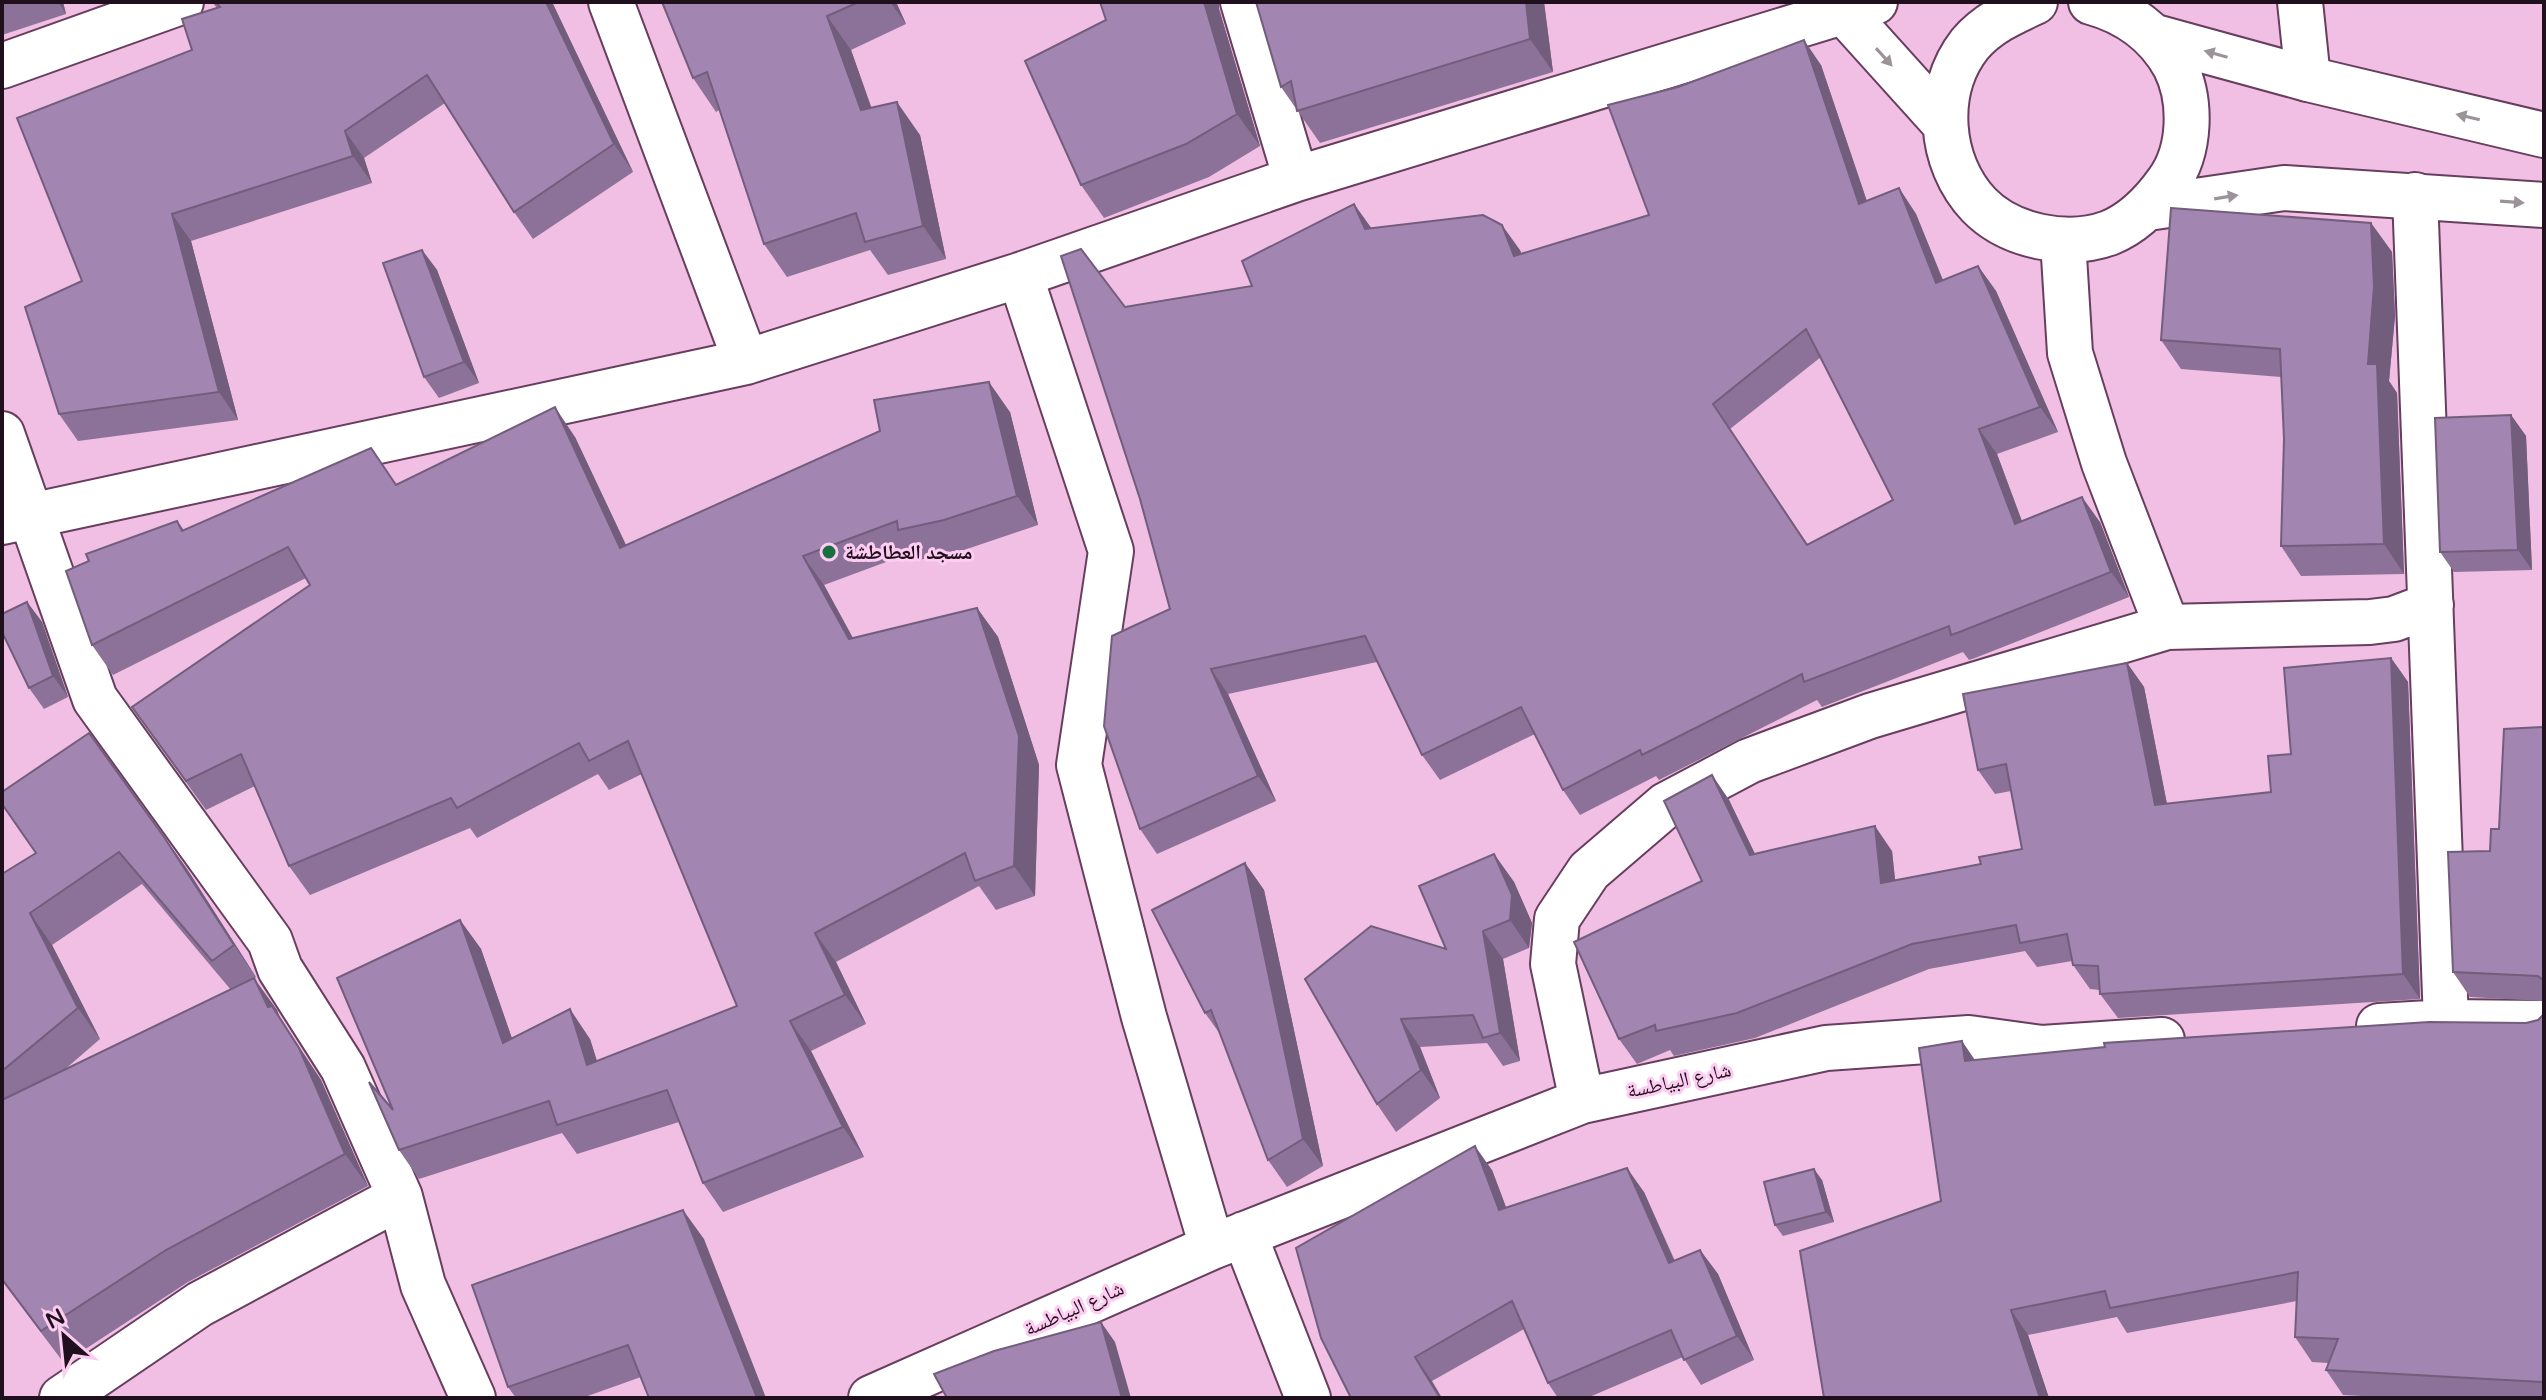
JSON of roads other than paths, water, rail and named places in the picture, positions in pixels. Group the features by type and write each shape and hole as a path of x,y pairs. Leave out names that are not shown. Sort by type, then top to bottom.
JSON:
{"street":[{"path":"2,66 181,2"},
{"path":"611,2 746,362"},
{"path":"1243,2 1296,179"},
{"path":"2035,2 2000,17 1970,45 1950,82 1944,123 1953,168 1980,206 2018,231 2063,240 2109,233 2148,208 2171,178 2185,142 2187,105 2176,68 2155,37 2116,9 2091,2"},
{"path":"2300,2 2308,79"},
{"path":"16,520 746,362 1020,275 1296,179 1849,5 1944,123"},
{"path":"2155,37 2308,79 2544,135"},
{"path":"2148,208 2284,188 2544,205"},
{"path":"2415,195 2446,1022"},
{"path":"2063,240 2070,353 2104,463 2167,627"},
{"path":"1020,275 1111,551 1079,765 1144,1017 1228,1241 1308,1398"},
{"path":"2,434 16,520 95,699 270,941 280,969 343,1068 400,1197 423,1285 473,1398"},
{"path":"1582,1101 1553,964 1557,919 1589,871 1666,805 1749,761 1870,716 2167,627 2370,622 2394,619 2431,605"},
{"path":"2337,1029 2446,1022 2544,1023"},
{"name":"شارع البياطسة","path":"871,1398 1228,1241 1582,1101 1826,1048 1969,1038 2042,1048 2197,1038"},
{"path":"62,1398 200,1304 400,1197"}],"place":[{"name":"مسجد العطاطشة","path":"829,552"}]}
